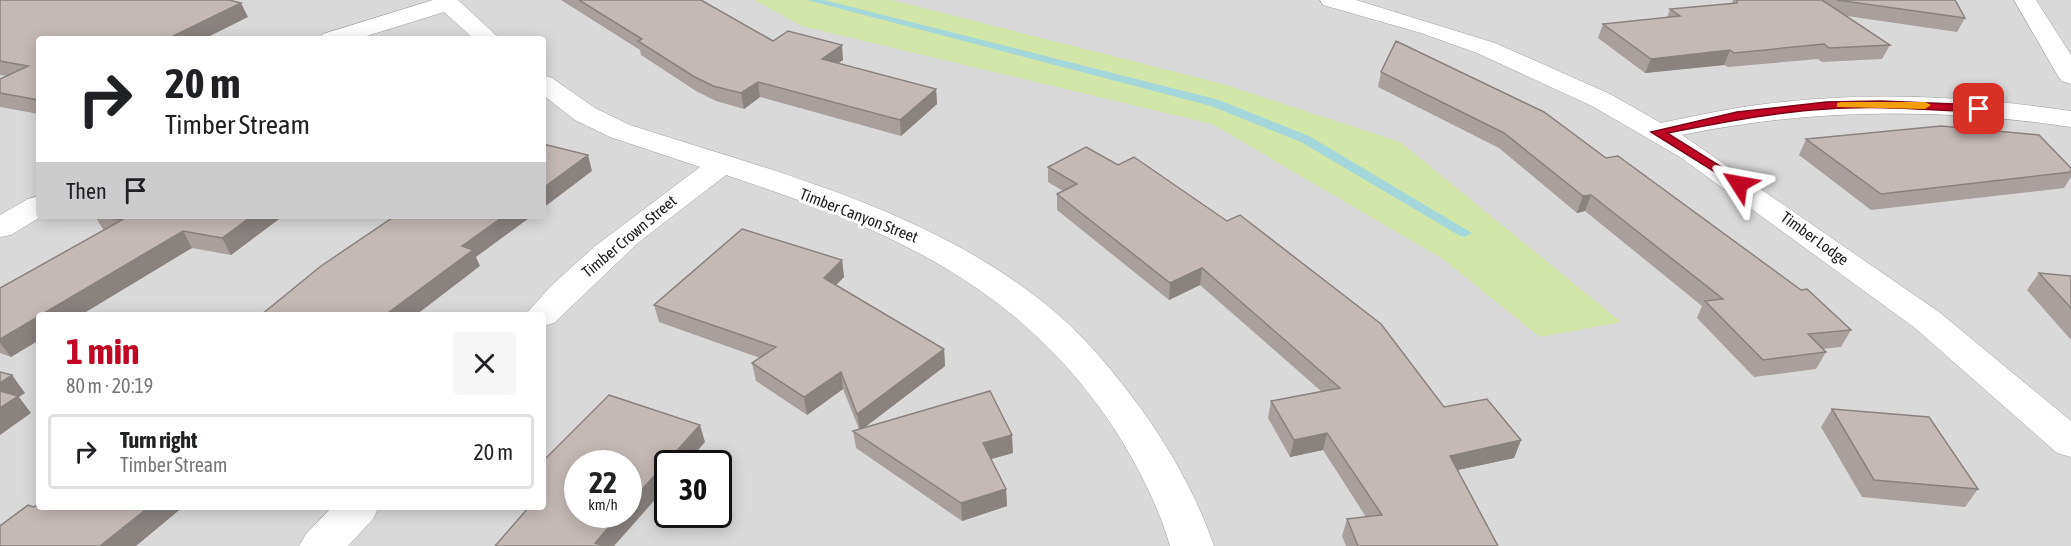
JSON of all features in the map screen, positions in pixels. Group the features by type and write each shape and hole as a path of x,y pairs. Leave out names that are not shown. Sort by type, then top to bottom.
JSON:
{"street":[{"name":"Timber Lodge","path":"1331,0 1429,28 1486,48 1601,100 1657,132 1739,184 1927,320 2071,443"},
{"path":"2025,0 2071,76"},
{"path":"341,36 446,2 485,36"},
{"name":"Timber Canyon Street","path":"546,85 585,114 620,131 878,219 976,269 1022,301 1065,338 1094,370 1131,419 1164,476 1192,546"},
{"path":"1657,132 1737,116 1826,105 1938,106 2071,119"},
{"name":"Timber Crown Street","path":"545,312 619,239 722,165"},
{"path":"0,228 36,207"},
{"path":"321,546 355,510"}],"shaded area":[{"path":"0,0 2071,0 2071,546 0,546"}],"green space":[{"path":"754,0 892,0 1223,84 1400,142 1621,322 1540,337 1443,259 1212,124 802,26"}],"building":[{"path":"0,0 229,0 241,3 173,36 36,36 36,99 0,93 0,79 28,66 0,61"},
{"path":"579,0 701,0 773,41 788,31 842,45 822,59 936,89 900,120 758,82 741,93 713,86 693,76 638,41 642,39"},
{"path":"1737,0 1822,0 1890,45 1829,48 1824,44 1734,53 1730,50 1651,59 1603,24 1680,16 1670,9 1737,3"},
{"path":"1837,0 1955,0 1965,18"},
{"path":"1396,41 1544,112 1606,158 1618,156 1801,290 1807,289 1851,330 1808,334 1826,352 1763,360 1705,301 1723,299 1591,195 1583,196 1504,133 1381,72"},
{"path":"1941,126 2039,135 2071,168 2071,172 1881,194 1806,139"},
{"path":"546,145 588,155 546,186"},
{"path":"1086,147 1118,165 1134,157 1227,221 1240,215 1381,324 1444,407 1487,399 1521,440 1450,456 1498,546 1358,546 1347,519 1382,515 1327,433 1294,440 1271,401 1340,388 1202,268 1170,283 1057,194 1077,184 1048,167"},
{"path":"116,219 248,219 222,238 183,231 46,312 36,312 36,318 0,339 0,288 122,220"},
{"path":"391,219 500,219 462,246 473,250 389,312 265,312 321,266"},
{"path":"742,229 842,260 824,278 944,349 857,414 841,372 804,397 752,363 776,347 654,305"},
{"path":"2039,273 2071,276 2071,308"},
{"path":"0,372 12,375 0,383"},
{"path":"0,391 18,396 0,408"},
{"path":"990,391 1012,435 983,443 1006,489 961,503 853,431"},
{"path":"609,395 700,425 678,450 654,450 654,476 642,489 642,450 564,450 564,528 608,528 595,543 606,546 495,546 526,510 546,510 546,458"},
{"path":"1832,409 1929,417 1978,489 1874,480"},
{"path":"28,505 36,505 36,510 145,510 100,546 0,546 0,526"}],"waterway":[{"path":"812,0 1215,103 1305,139 1465,233"}],"slow traffic":[{"path":"1841,105 1925,105"}],"route":[{"path":"1739,184 1657,132 1737,116 1826,105 1881,104 1979,109"}]}
